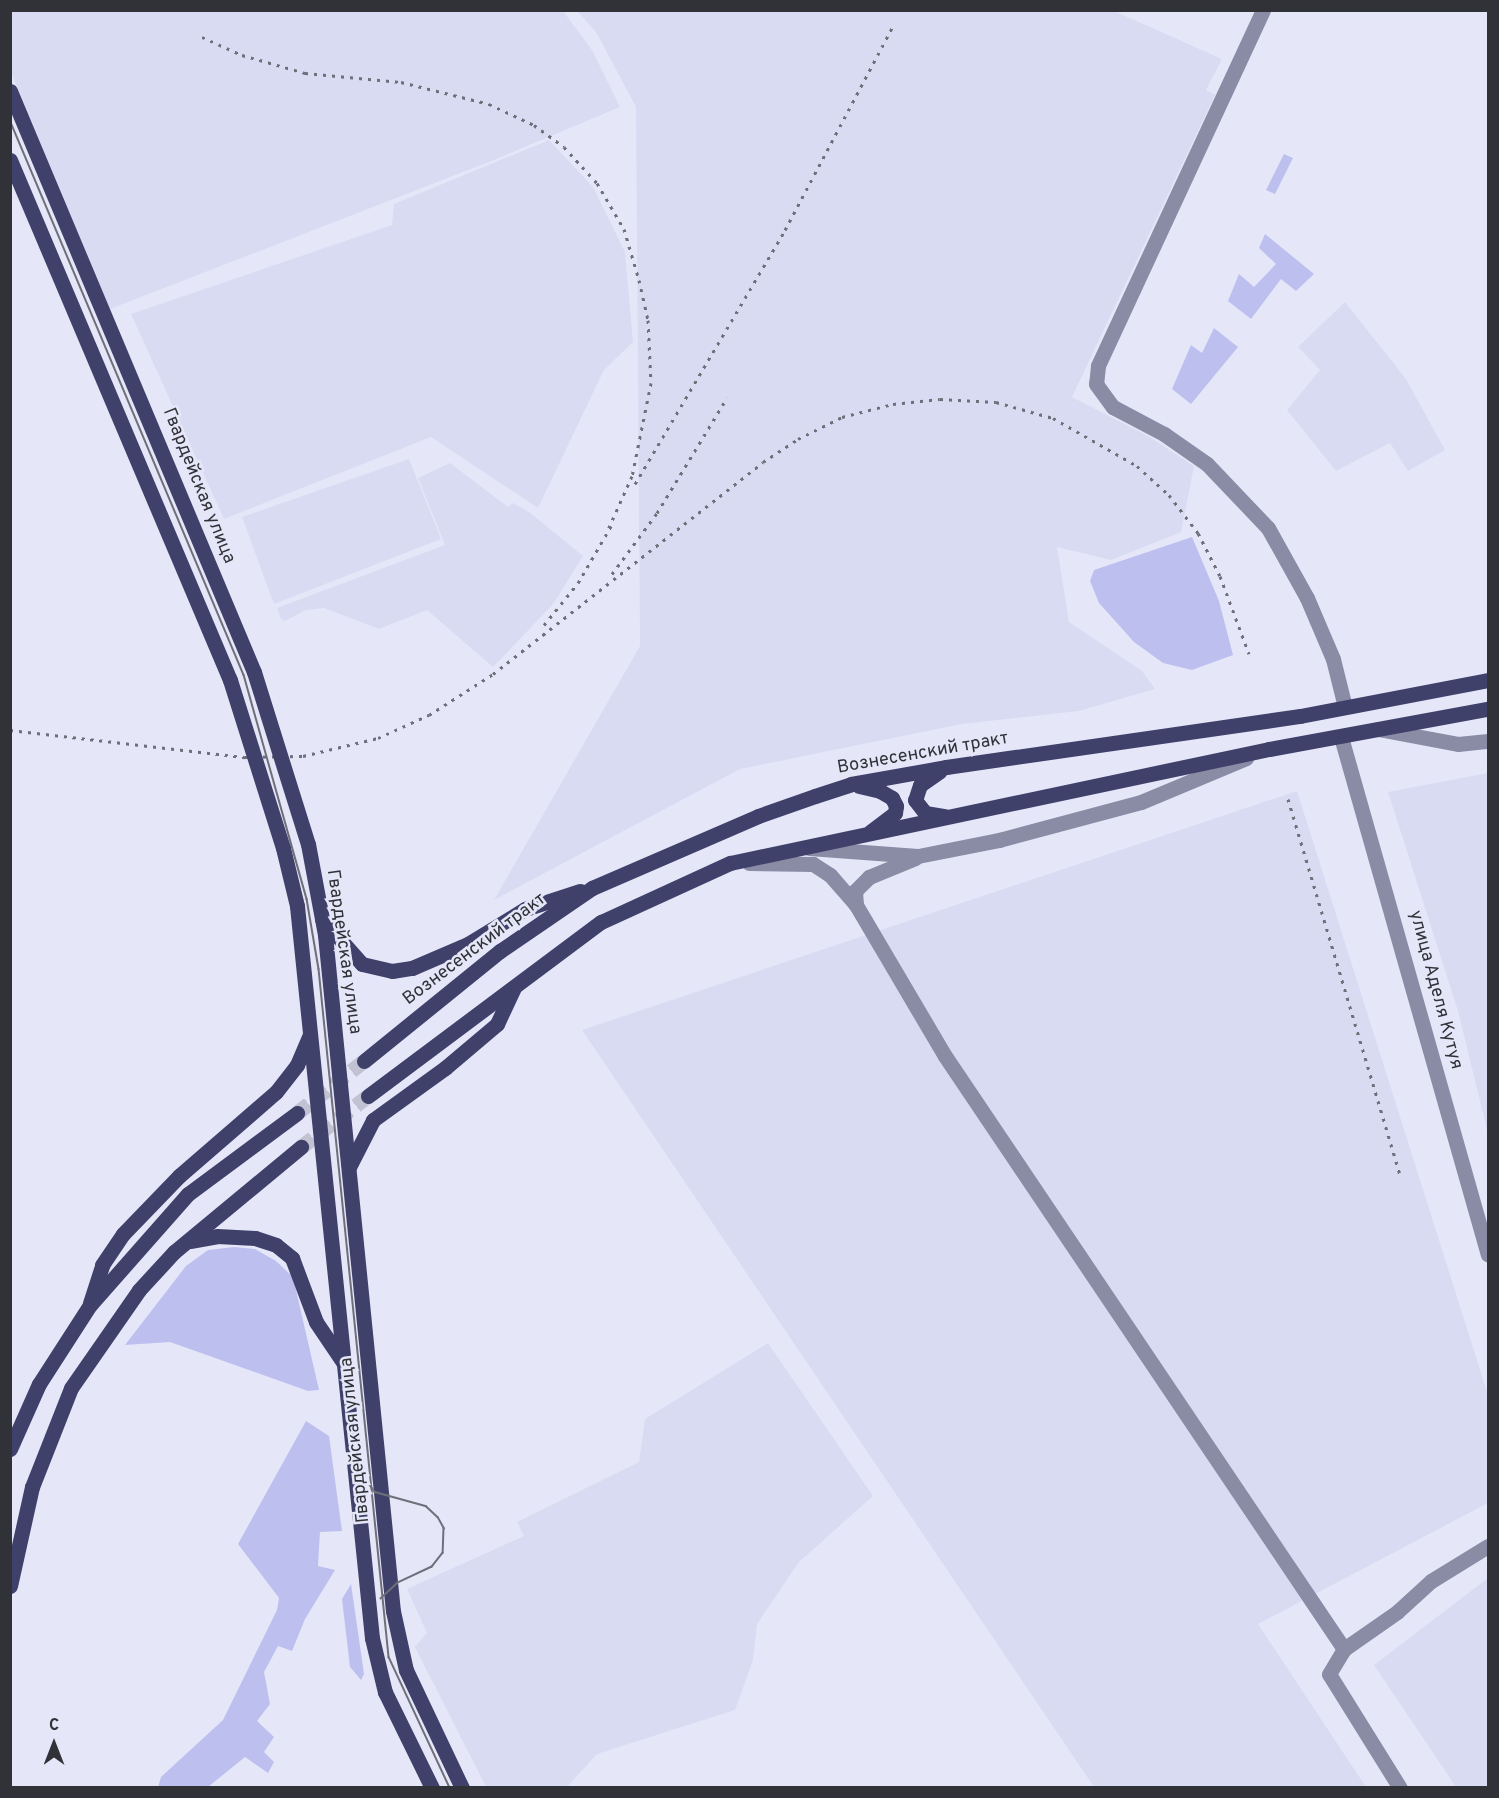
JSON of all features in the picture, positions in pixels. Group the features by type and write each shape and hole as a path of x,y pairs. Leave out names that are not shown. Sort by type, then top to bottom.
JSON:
{"main road":[{"name":"Гвардейская улица","path":"10,91 254,672 308,844 322,919 398,1644 419,1699 462,1788"},
{"name":"Гвардейская улица","path":"10,160 230,680 283,848 297,906 345,1365 362,1556 377,1666 393,1711 432,1788"},
{"path":"82,331 108,320"},
{"name":"Вознесенский тракт","path":"364,1061 500,951 592,888 758,816 851,784 946,767 1345,707 1488,680"},
{"path":"368,1096 601,922 730,863 797,847 859,838 975,814 1269,749 1488,709"},
{"path":"946,767 920,785 917,806 937,817 975,814"},
{"path":"851,784 880,790 892,798 896,806 895,813 859,838"},
{"path":"322,919 362,964 392,971 412,968 468,944 549,899 592,888"},
{"path":"349,1167 373,1120 446,1068 496,1024 516,984"},
{"path":"90,1305 102,1264 123,1234 179,1176 276,1092 297,1065 310,1035"},
{"path":"10,1449 39,1384 90,1305 188,1194 297,1113"},
{"path":"10,1586 32,1487 71,1388 140,1290 187,1242 301,1147"},
{"path":"187,1242 240,1235 276,1245 292,1258 316,1322 345,1365"}],"street":[{"path":"1263,10 1098,366 1096,384 1104,400 1113,407 1164,434 1207,464 1268,528 1307,598 1333,659 1345,707"},
{"path":"1378,729 1458,744 1488,741"},
{"name":"улица Аделя Кутуя","path":"1341,737 1488,1255"},
{"path":"856,906 855,891 869,877 918,856 999,840 1141,802 1269,749"},
{"path":"797,847 918,856"},
{"path":"730,863 813,864 830,875 856,906 945,1056 1344,1649"},
{"path":"1400,1788 1330,1680 1329,1674 1344,1649 1397,1612 1431,1581 1488,1546"}],"shaded area":[{"path":"10,11 563,11 592,50 620,107 494,160 110,309 11,72"},
{"path":"577,11 1114,11 1222,59 1206,90 1215,95 1072,397 1148,436 1194,466 1181,532 1111,560 1057,547 1069,622 1142,671 1155,689 1079,711 962,724 740,769 494,900 640,646 636,107 596,32"},
{"path":"549,140 593,187 625,252 633,342 604,370 538,508 431,437 224,519 131,314 392,225 394,204"},
{"path":"1284,154 1293,158 1275,194 1266,190"},
{"path":"1265,234 1314,274 1296,291 1281,279 1251,319 1228,301 1239,274 1254,287 1276,264 1259,248"},
{"path":"1345,302 1406,379 1445,450 1408,471 1390,443 1336,471 1287,410 1320,370 1298,347"},
{"path":"1214,328 1238,347 1191,404 1172,389 1191,345 1202,353"},
{"path":"409,459 441,539 274,604 242,517"},
{"path":"450,463 508,507 513,503 529,512 583,556 554,603 493,667 427,610 379,629 324,608 306,610 285,621 281,619 277,608 445,545 418,478"},
{"path":"1192,537 1219,601 1233,655 1192,670 1163,663 1134,642 1099,603 1090,581 1094,570"},
{"path":"1488,773 1488,1134 1458,1011 1388,792"},
{"path":"1297,791 1488,1395 1488,1503 1258,1624 1366,1787 1094,1787 582,1030"},
{"path":"234,1247 255,1249 276,1261 293,1277 319,1390 308,1391 170,1342 125,1345 186,1266 208,1250"},
{"path":"768,1343 873,1496 799,1562 757,1624 753,1660 735,1710 597,1754 567,1787 486,1787 415,1647 427,1633 407,1589 524,1536 517,1522 639,1462 645,1419"},
{"path":"306,1421 329,1436 342,1531 320,1532 318,1566 335,1570 305,1619 292,1651 278,1646 264,1672 270,1704 257,1721 274,1737 264,1752 274,1762 268,1773 245,1757 208,1787 158,1787 161,1777 223,1720 277,1610 279,1598 238,1544"},
{"path":"1488,1578 1488,1787 1456,1787 1374,1665"},
{"path":"351,1584 364,1674 361,1680 350,1667 342,1599"}],"tunnel":[{"path":"297,1113 364,1061"},
{"path":"301,1147 368,1096"}],"tram line":[{"path":"10,120 244,675 307,899 319,969 389,1657 450,1788"},
{"path":"370,1485 375,1492 426,1506 438,1517 444,1528 443,1553 432,1567 398,1583 381,1599"}],"railway":[{"path":"635,484 785,230 894,24"},
{"path":"202,37 242,55 305,73 401,82 489,104 534,125 564,147 597,183 624,229 639,280 648,320 651,383 632,476 607,532"},
{"path":"612,574 657,513 727,398"},
{"path":"10,730 245,757 303,756 378,738 429,715 493,674 763,462 798,439 842,417 893,404 940,399 996,402 1053,418 1137,466 1169,495 1198,533 1220,576 1249,654"},
{"path":"544,625 578,583 611,526"},
{"path":"1288,799 1400,1174"}]}
